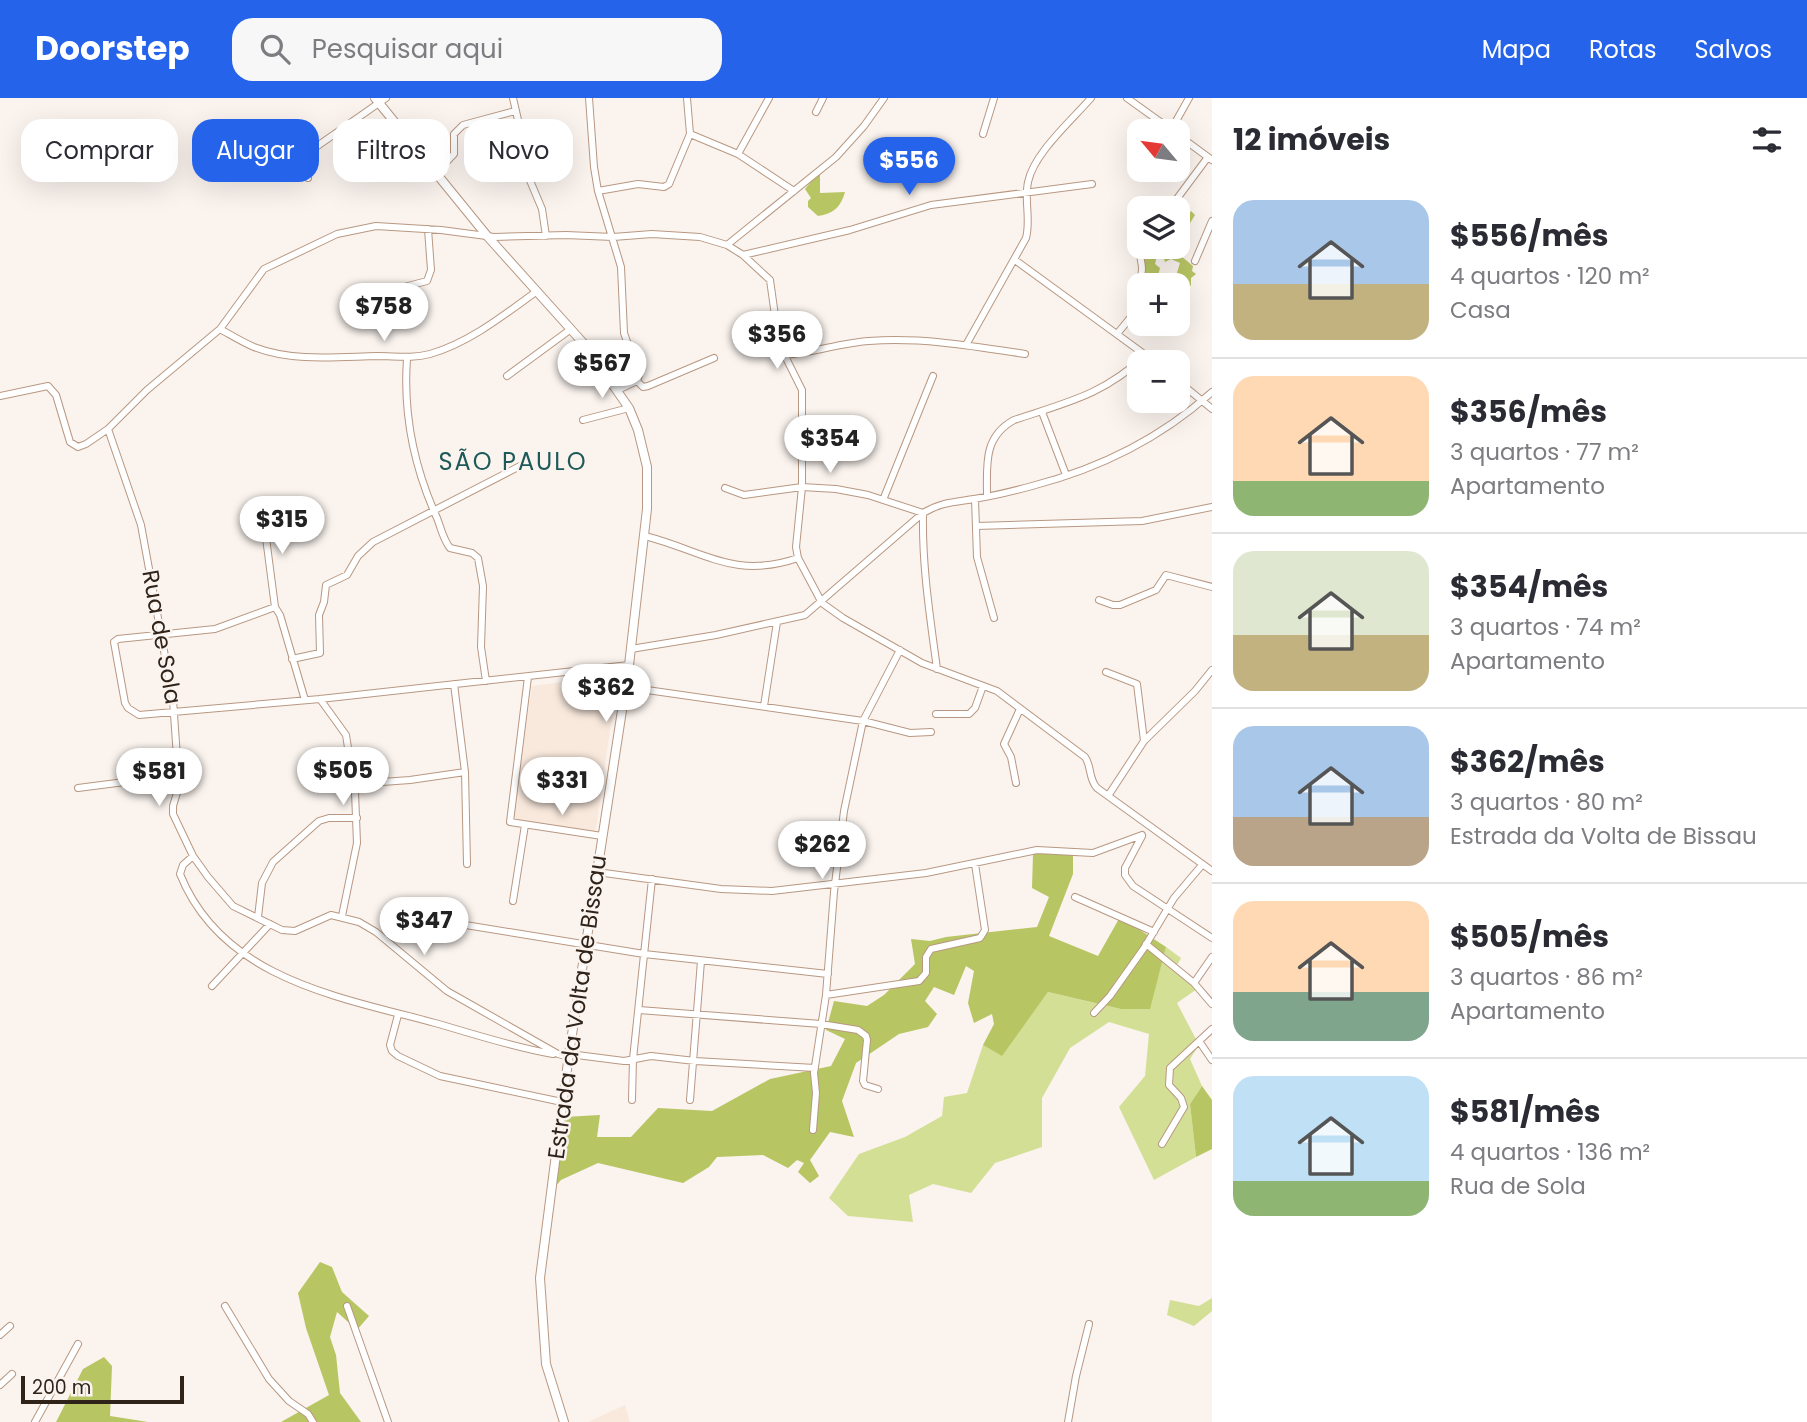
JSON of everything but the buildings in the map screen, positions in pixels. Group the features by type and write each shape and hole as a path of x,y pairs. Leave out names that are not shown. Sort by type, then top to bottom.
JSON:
{"main road":[{"name":"Estrada da Volta de Bissau","path":"380,99 396,119"},
{"name":"Estrada da Volta de Bissau","path":"445,182 488,237 571,329 618,390 638,430 647,467 645,536 626,687 562,1102 543,1251 540,1291 546,1364 564,1422"}],"street":[{"path":"513,98 514,111 522,133 526,171 542,209 546,236"},
{"path":"589,98 598,191 621,267 624,333 639,375 637,381 618,390"},
{"path":"598,191 638,184 664,187 669,184 690,134 687,98"},
{"path":"738,154 769,98"},
{"path":"816,112 823,98"},
{"path":"727,245 849,145 884,98"},
{"path":"983,134 994,98"},
{"path":"965,345 1015,260 1028,231 1027,192 1034,166 1091,98"},
{"path":"1127,98 1156,119"},
{"path":"1180,119 1189,98"},
{"path":"319,144 380,99"},
{"path":"450,158 454,154 454,134 463,125 514,111"},
{"path":"690,134 738,154 794,191"},
{"path":"1180,196 1210,158 1190,144"},
{"path":"743,255 850,230 919,208 1092,184"},
{"path":"1195,261 1212,221"},
{"path":"0,396 48,386 52,388 70,442 78,447 86,444 108,429 147,390 220,329 264,269 308,246 358,228 376,226 428,229 488,237 612,237 652,234 700,237 727,245 743,255 770,280 774,319 783,355 803,390 802,487 796,533 797,558 822,603 843,618 937,669 997,691 1085,757 1093,783 1108,796 1212,871"},
{"path":"377,294 427,281 431,270 428,229"},
{"path":"1015,260 1139,350"},
{"path":"220,329 253,347 276,354 313,358 383,356 407,359 429,354 465,339 502,317 537,291"},
{"path":"1117,334 1127,322"},
{"path":"507,376 571,329"},
{"path":"783,355 866,341 927,340 1025,354"},
{"path":"637,381 643,387 648,386 714,358"},
{"path":"407,359 404,393 408,422 416,463 433,512 450,548 472,553 478,558 483,586 481,647 486,681"},
{"path":"987,496 988,450 991,441 1009,423 1112,383 1127,371"},
{"path":"883,500 933,376"},
{"path":"1190,390 1212,409"},
{"path":"631,649 716,635 805,615 923,513 945,502 975,499 1034,486 1119,454 1151,438 1212,392"},
{"path":"583,420 629,408"},
{"path":"1042,412 1066,475"},
{"name":"Rua de Sola","path":"108,429 141,525 175,712 179,792 173,806 173,814 194,856 233,906 282,930 295,931 324,916 342,916"},
{"path":"292,659 320,653 319,615 326,585 347,575 358,556 373,542 520,466"},
{"path":"725,488 744,495 802,487 852,492 923,513"},
{"path":"975,499 979,565 994,618"},
{"path":"262,507 275,607 280,615 304,700"},
{"path":"976,526 1142,521 1212,507"},
{"path":"923,513 922,548 926,599 937,669"},
{"path":"645,536 739,567 769,567 797,558"},
{"path":"1099,600 1119,605 1156,590 1166,575 1212,587"},
{"path":"275,607 229,626 118,639 114,642 125,702 133,713 139,715 320,699 629,664"},
{"path":"764,706 777,622"},
{"path":"813,1130 815,1068 826,995 844,811 863,721 900,649"},
{"path":"1108,796 1144,741 1195,691 1212,670"},
{"path":"1106,671 1137,684 1144,741"},
{"path":"528,677 510,822 602,836"},
{"path":"454,684 465,772 467,864"},
{"path":"936,714 969,714 975,708 983,686"},
{"path":"626,687 863,721 910,733 931,732"},
{"path":"320,699 346,735 354,784 357,843 342,916 376,932 418,969 464,1002 558,1055"},
{"path":"1016,783 1011,757 1004,744 1020,709"},
{"path":"354,784 465,772"},
{"path":"78,788 179,775"},
{"path":"258,917 261,883 273,862 319,821 329,818 357,818"},
{"path":"513,901 525,825"},
{"path":"1148,825 1128,859 1125,875 1133,887 1166,911 1212,938"},
{"path":"597,872 749,892 794,890 926,873 1037,850 1093,853 1142,835"},
{"path":"194,856 180,871 184,885 210,923 243,951 279,976 296,983 499,1043 558,1055 624,1060 651,1056 815,1068"},
{"path":"826,995 919,981 926,973 926,957 930,949 980,939 985,930 975,864"},
{"path":"1094,1013 1110,996 1166,911 1202,865"},
{"path":"632,1100 633,1059 652,879"},
{"path":"1075,897 1154,932"},
{"path":"435,920 644,954 828,974"},
{"path":"212,986 270,924"},
{"path":"1146,944 1194,983 1212,1004"},
{"path":"1194,983 1212,957"},
{"path":"690,1100 701,961"},
{"path":"639,1010 821,1024 858,1030 866,1036 863,1081 865,1085 878,1089"},
{"path":"398,1015 390,1045 398,1056 440,1076 562,1102"},
{"path":"1162,1144 1184,1107 1181,1098 1169,1084 1170,1068 1212,1029"},
{"path":"1199,1041 1212,1060"},
{"path":"225,1306 269,1379 289,1401 309,1414 313,1422"},
{"path":"347,1306 388,1422"},
{"path":"1068,1422 1089,1324"},
{"path":"0,1335 10,1326"},
{"path":"35,1422 78,1344"},
{"path":"0,1385 12,1374"}],"shaded area":[{"path":"618,675 595,835 512,819 532,686"},
{"path":"625,1405 630,1422 588,1422"}],"green space":[{"path":"817,174 820,175 820,193 845,192 836,209 818,216 808,207 811,198 805,189"},
{"path":"1190,212 1195,215 1190,223"},
{"path":"1139,259 1156,259 1155,264 1160,268 1159,273 1141,273"},
{"path":"1171,259 1185,259 1193,266 1192,271 1196,274 1191,278 1190,286 1190,273 1177,273 1180,263"},
{"path":"1073,850 1073,874 1049,936 1098,956 1120,917 1166,947 1150,1009 1121,1009 1048,992 1002,1056 983,1045 994,1024 992,1014 974,1023 968,1003 974,971 966,966 954,995 934,987 925,1001 937,1014 928,1027 899,1034 856,1063 842,1101 854,1137 830,1132 810,1160 819,1176 810,1183 798,1172 804,1163 797,1160 788,1168 763,1155 717,1157 709,1167 683,1183 598,1163 561,1180 553,1189 564,1117 600,1115 597,1137 631,1137 658,1108 712,1111 770,1079 831,1066 845,1039 826,1030 834,1001 867,1006 884,995 915,964 911,939 930,941 1037,927 1049,897 1032,888 1033,854"},
{"path":"1166,947 1181,958 1175,969 1197,989 1177,1003 1199,1045 1190,1059 1202,1086 1190,1104 1196,1157 1154,1180 1119,1107 1145,1076 1149,1034 1109,1022 1070,1048 1042,1098 1042,1147 995,1163 971,1193 933,1184 909,1195 913,1222 848,1216 829,1198 859,1154 905,1137 942,1116 944,1097 967,1093 983,1045 1002,1055 1048,992 1121,1009 1149,1009"},
{"path":"1202,1086 1212,1100 1212,1149 1196,1157 1190,1104"},
{"path":"320,1262 332,1267 342,1292 369,1316 357,1330 337,1312 330,1337 336,1355 340,1393 361,1422 281,1422 329,1395 306,1328 298,1293"},
{"path":"1212,1298 1212,1311 1194,1326 1167,1315 1170,1300 1199,1306"},
{"path":"104,1357 112,1366 110,1416 148,1422 56,1422 83,1369"}],"district":[{"name":"SÃO PAULO","path":"513,462"}]}
